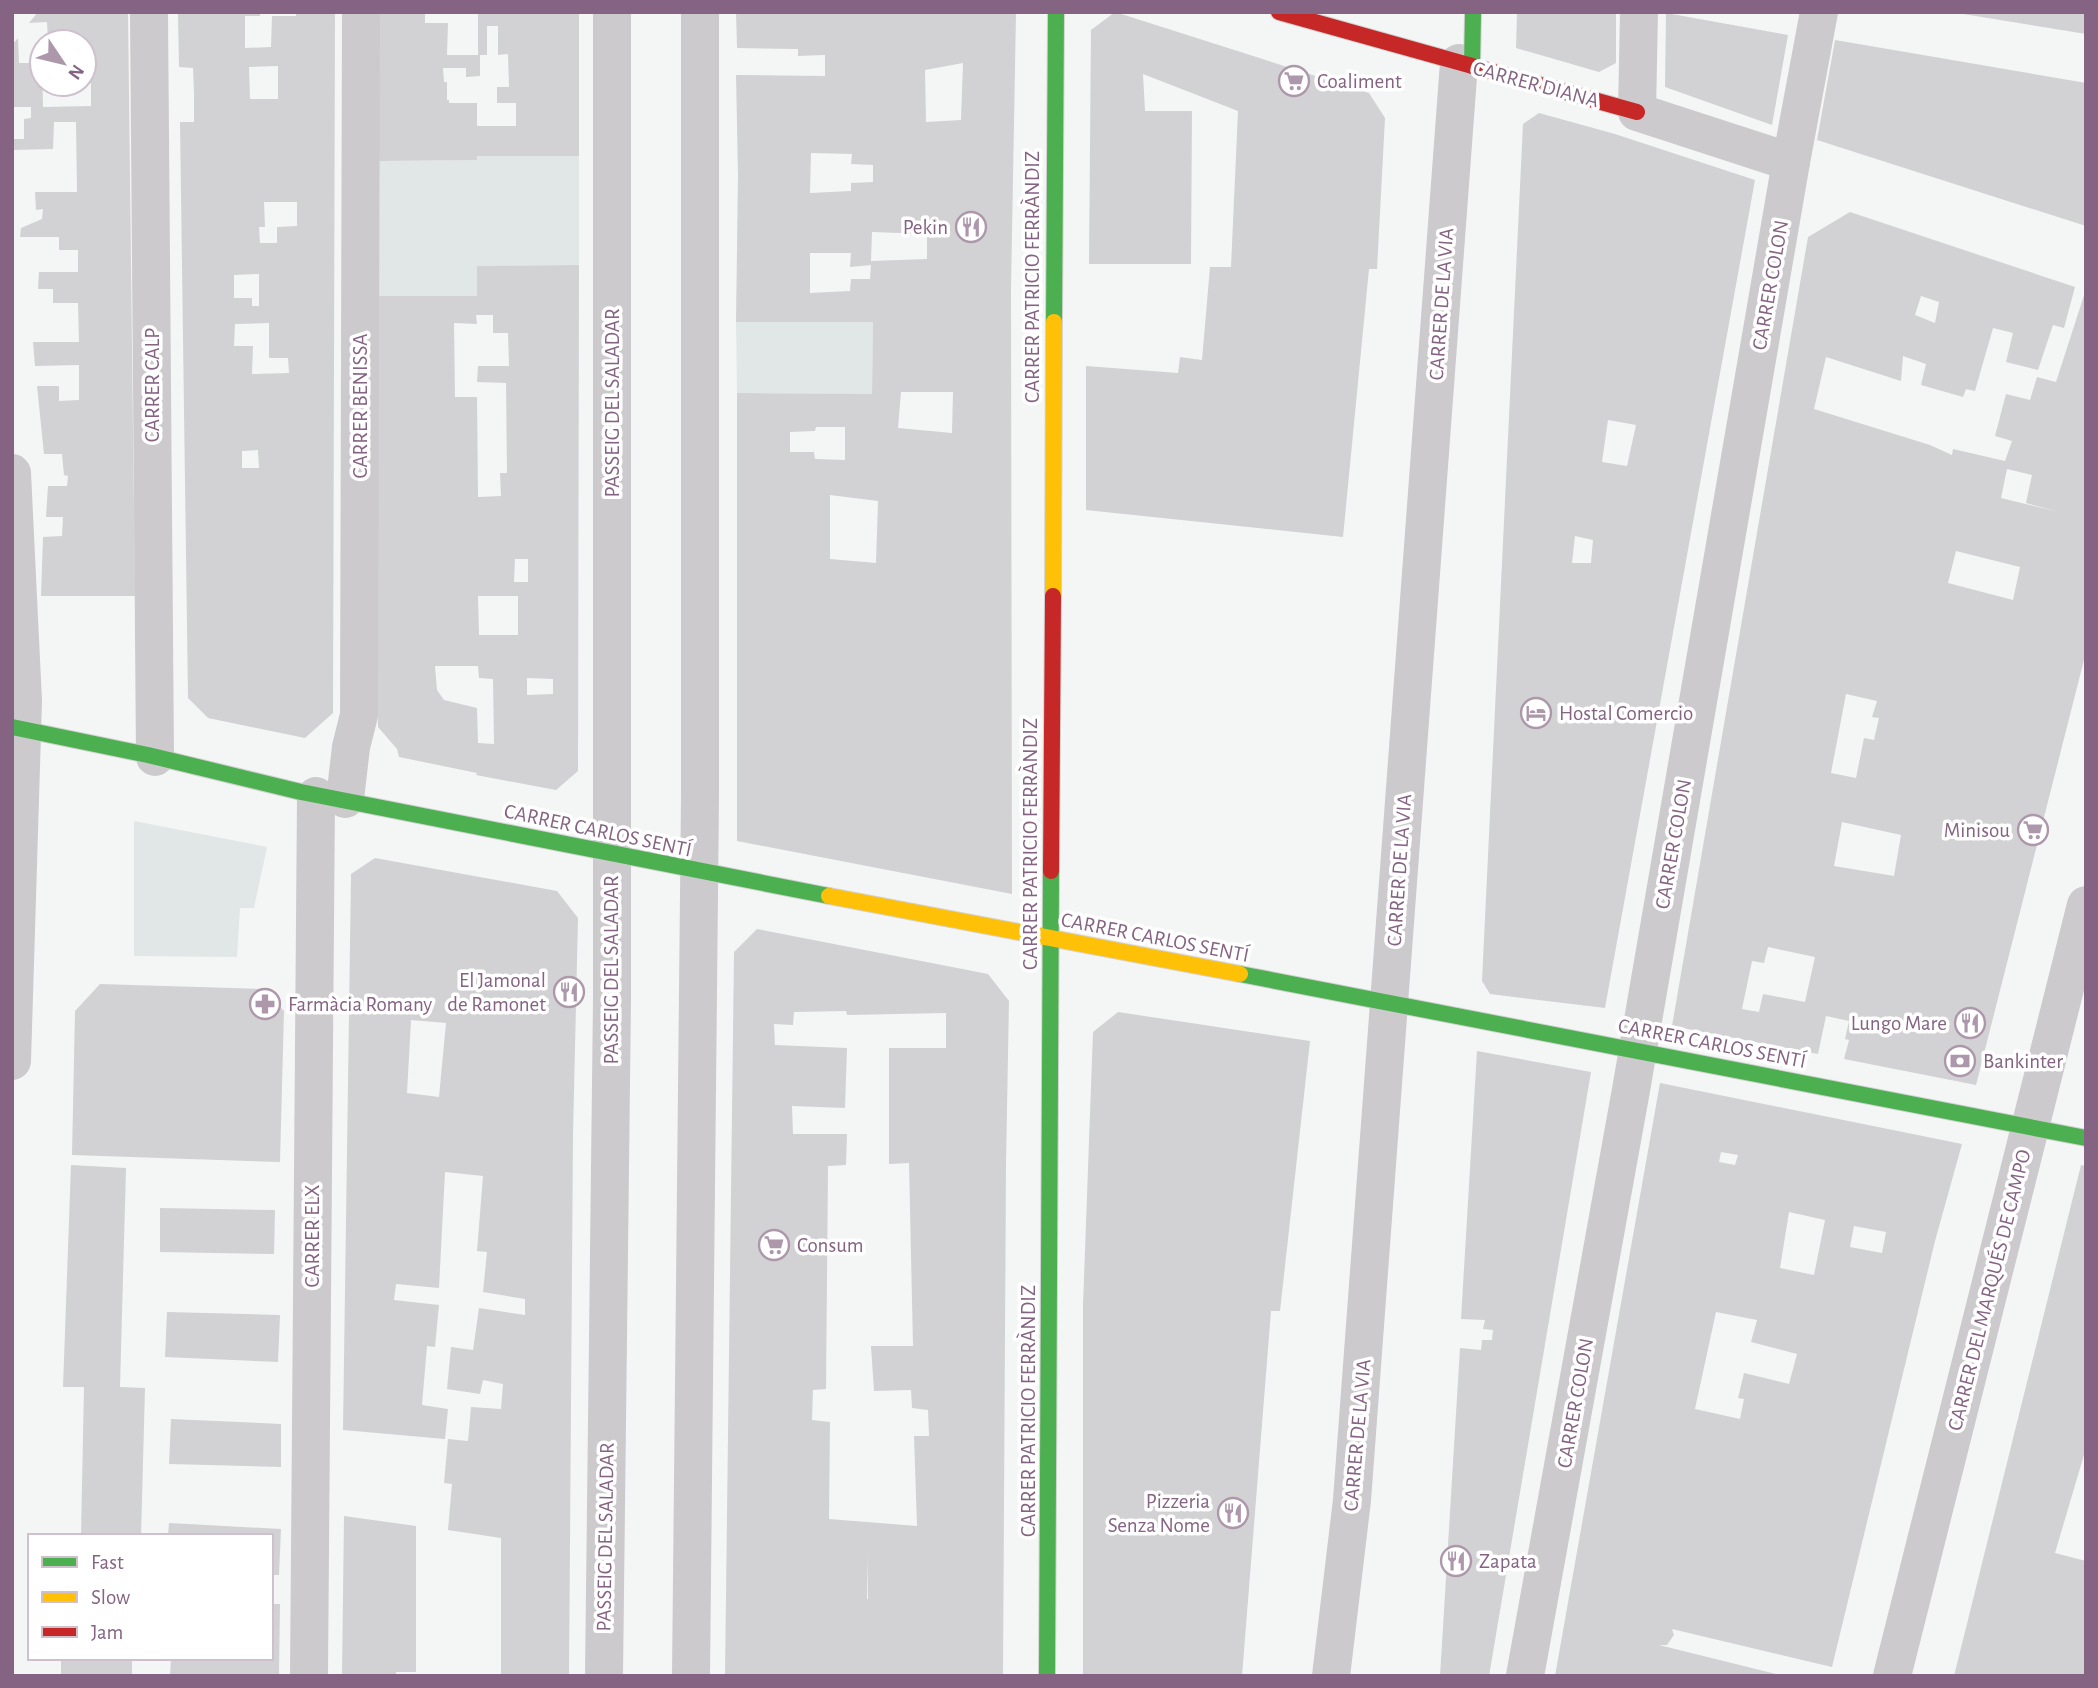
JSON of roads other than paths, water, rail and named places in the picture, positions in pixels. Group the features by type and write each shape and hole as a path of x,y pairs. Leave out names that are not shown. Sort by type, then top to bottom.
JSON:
{"street":[{"name":"CARRER CALP","path":"149,12 155,757"},
{"name":"CARRER BENISSA","path":"331,797 351,747 359,715 361,12"},
{"name":"PASSEIG DEL SALADAR","path":"604,1676 612,999 612,12"},
{"path":"691,1676 700,796 700,12"},
{"name":"CARRER PATRICIO FERRÀNDIZ","path":"1047,1676 1056,12"},
{"name":"CARRER DIANA","path":"1279,12 1637,112 1791,162"},
{"name":"CARRER DE LA VIA","path":"1331,1676 1352,1500 1465,64 1472,12"},
{"path":"1637,112 1639,12"},
{"name":"CARRER COLON","path":"1525,1676 1638,1051 1791,162 1814,13"},
{"path":"12,473 23,701 17,728 12,1060"},
{"name":"CARRER CARLOS SENTÍ","path":"17,728 611,855 2086,1138"},
{"name":"CARRER ELX","path":"309,1676 331,797"},
{"name":"CARRER DEL MARQUÉS DE CAMPO","path":"1892,1676 2086,905"}],"place":[{"name":"Coaliment","path":"1294,81"},
{"name":"Pekin","path":"971,227"},
{"name":"Hostal Comercio","path":"1536,713"},
{"name":"Minisou","path":"2033,830"},
{"name":"El Jamonal de Ramonet","path":"569,992"},
{"name":"Farmàcia Romany","path":"265,1004"},
{"name":"Lungo Mare","path":"1970,1023"},
{"name":"Bankinter","path":"1960,1061"},
{"name":"Consum","path":"774,1245"},
{"name":"Pizzeria Senza Nome","path":"1233,1513"},
{"name":"Zapata","path":"1456,1561"}]}
